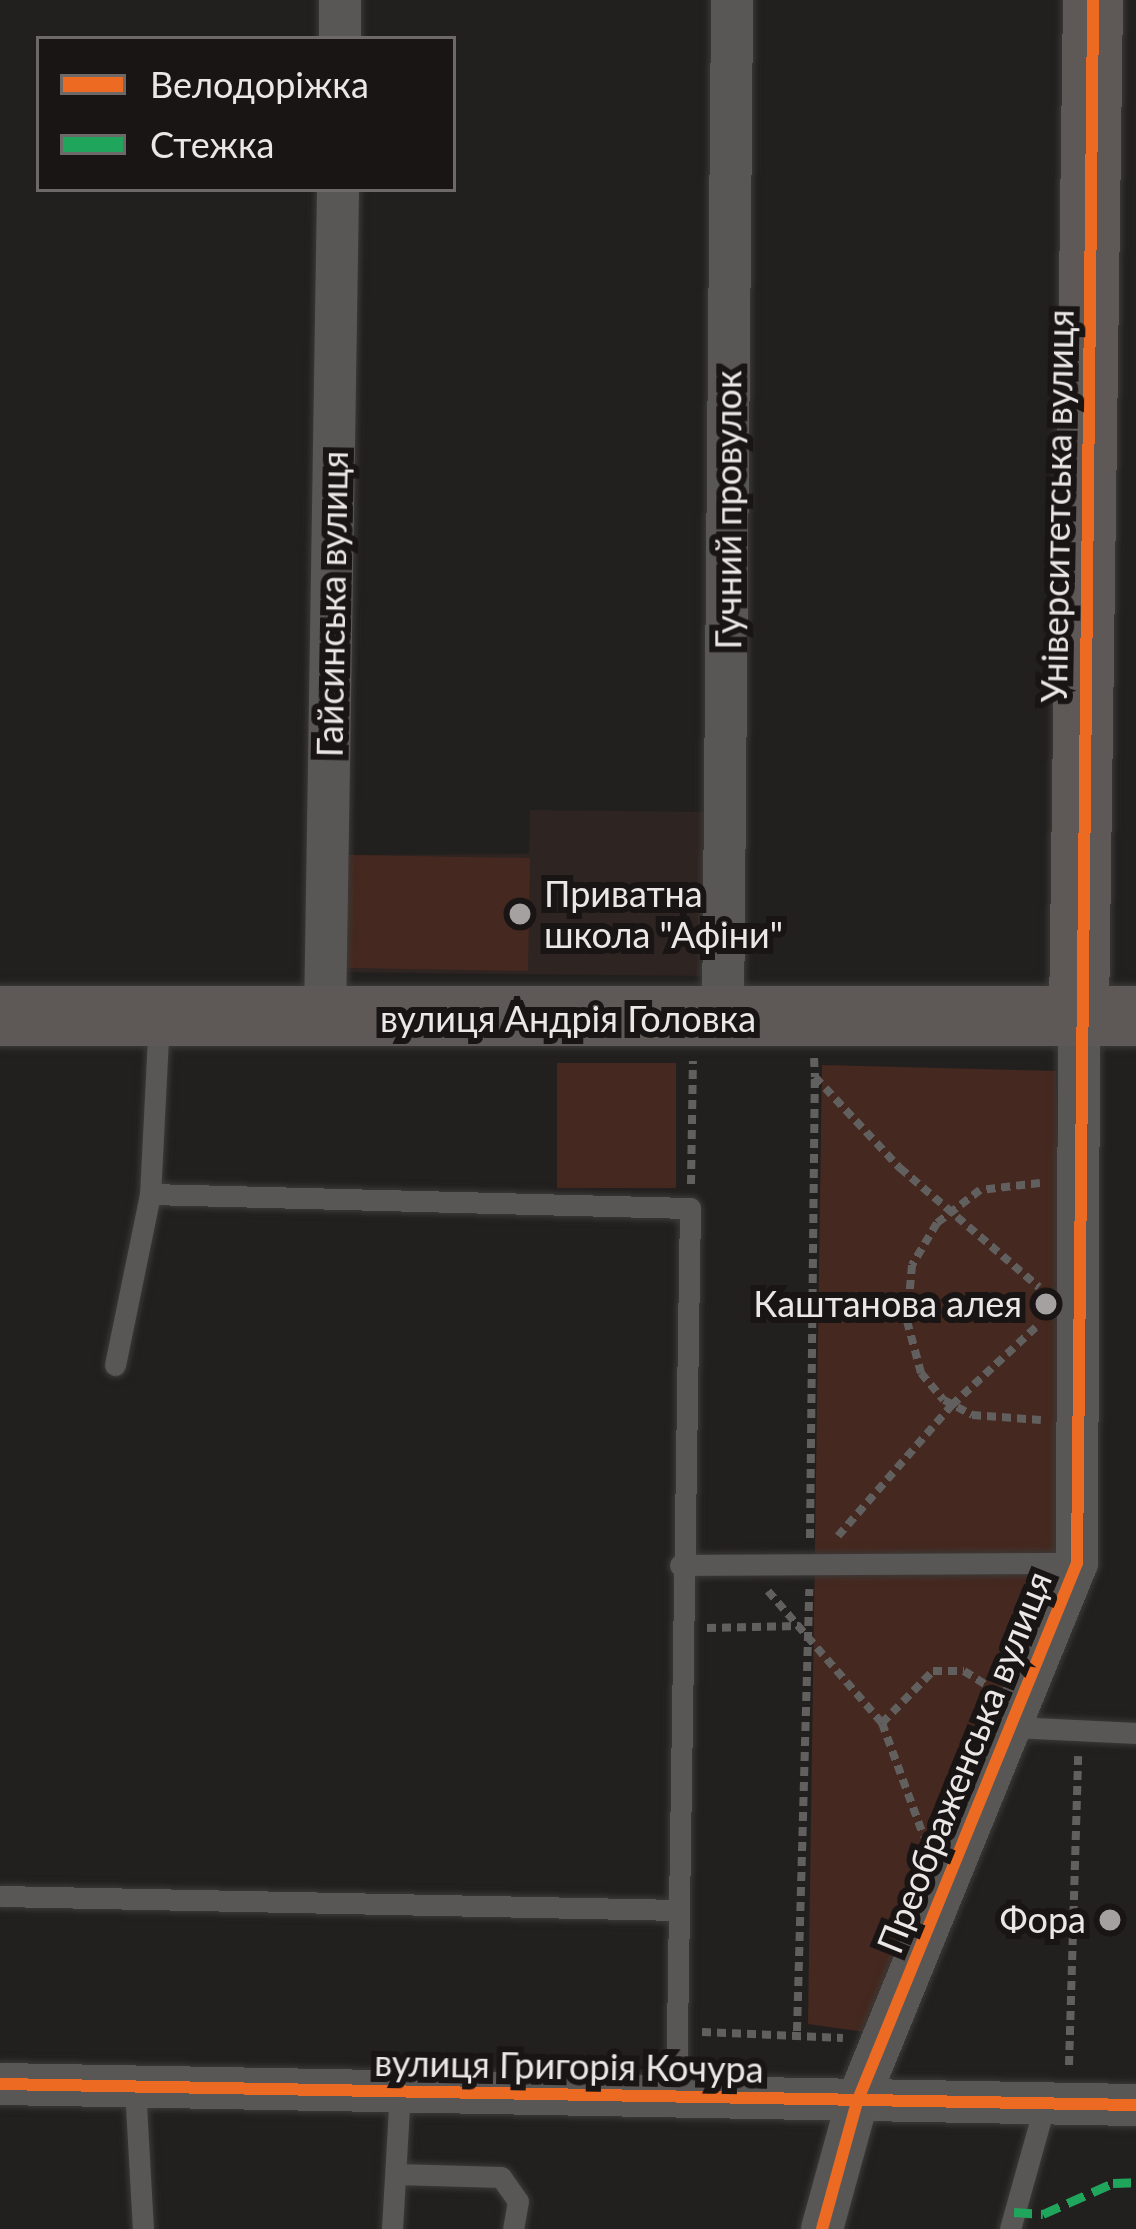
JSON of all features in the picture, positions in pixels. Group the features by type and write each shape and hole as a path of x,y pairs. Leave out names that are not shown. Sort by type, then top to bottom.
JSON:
{"main road":[{"name":"Університетська вулиця","path":"1094,0 1108,1015"},
{"name":"вулиця Андрія Головка","path":"0,1016 325,1018 708,1033 1108,1015"}],"street":[{"path":"340,0 340,36"},
{"name":"Гучний провулок","path":"708,1033 732,0"},
{"name":"Гайсинська вулиця","path":"325,1018 338,192"},
{"name":"Преображенська вулиця","path":"822,2229 857,2102 1005,1709 1077,1562 1108,1015"},
{"name":"вулиця Григорія Кочура","path":"0,2084 857,2102 1057,2089 1136,2105"}],"lane":[{"path":"115,1365 150,1194 159,1017"},
{"path":"150,1194 690,1208 680,1565 676,2098"},
{"path":"680,1565 1077,1562"},
{"path":"1005,1709 1079,1730 1136,1733"},
{"path":"0,1896 678,1910"},
{"path":"135,2087 143,2229"},
{"path":"1010,2229 1057,2089"},
{"path":"392,2229 400,2092"},
{"path":"395,2174 501,2177 518,2201 513,2229"}],"path":[{"path":"690,1208 708,1033"},
{"path":"814,1051 814,1077 947,1212 1044,1291"},
{"path":"1032,1420 952,1405 921,1373 907,1322 912,1265 947,1212 980,1190 1034,1183"},
{"path":"810,1566 952,1405 1045,1319"},
{"path":"733,1565 802,1626 882,1723 908,1779"},
{"path":"680,1628 802,1626"},
{"path":"882,1723 933,1671 964,1671 1005,1709"},
{"path":"1057,2089 1079,1730"},
{"path":"677,2032 797,2031 864,2041"}],"shaded area":[{"name":"Приватна школа \"Афіни\"","path":"530,810 707,812 703,976 335,972 335,855 529,854"},
{"path":"339,855 530,858 528,971 337,968"},
{"path":"557,1063 676,1063 676,1188 557,1188"},
{"path":"822,1065 1056,1071 1068,1560 872,2033 808,2024"}],"marked path":[{"path":"1014,2212 1043,2214 1113,2183 1136,2182"}],"cycle path":[{"path":"822,2229 857,2102 1077,1563 1093,0"},
{"path":"0,2084 1136,2105"}],"place":[{"name":"Приватна школа \"Афіни\"","path":"520,914"},
{"name":"Каштанова алея","path":"1046,1304"},
{"name":"Фора","path":"1110,1920"}]}
